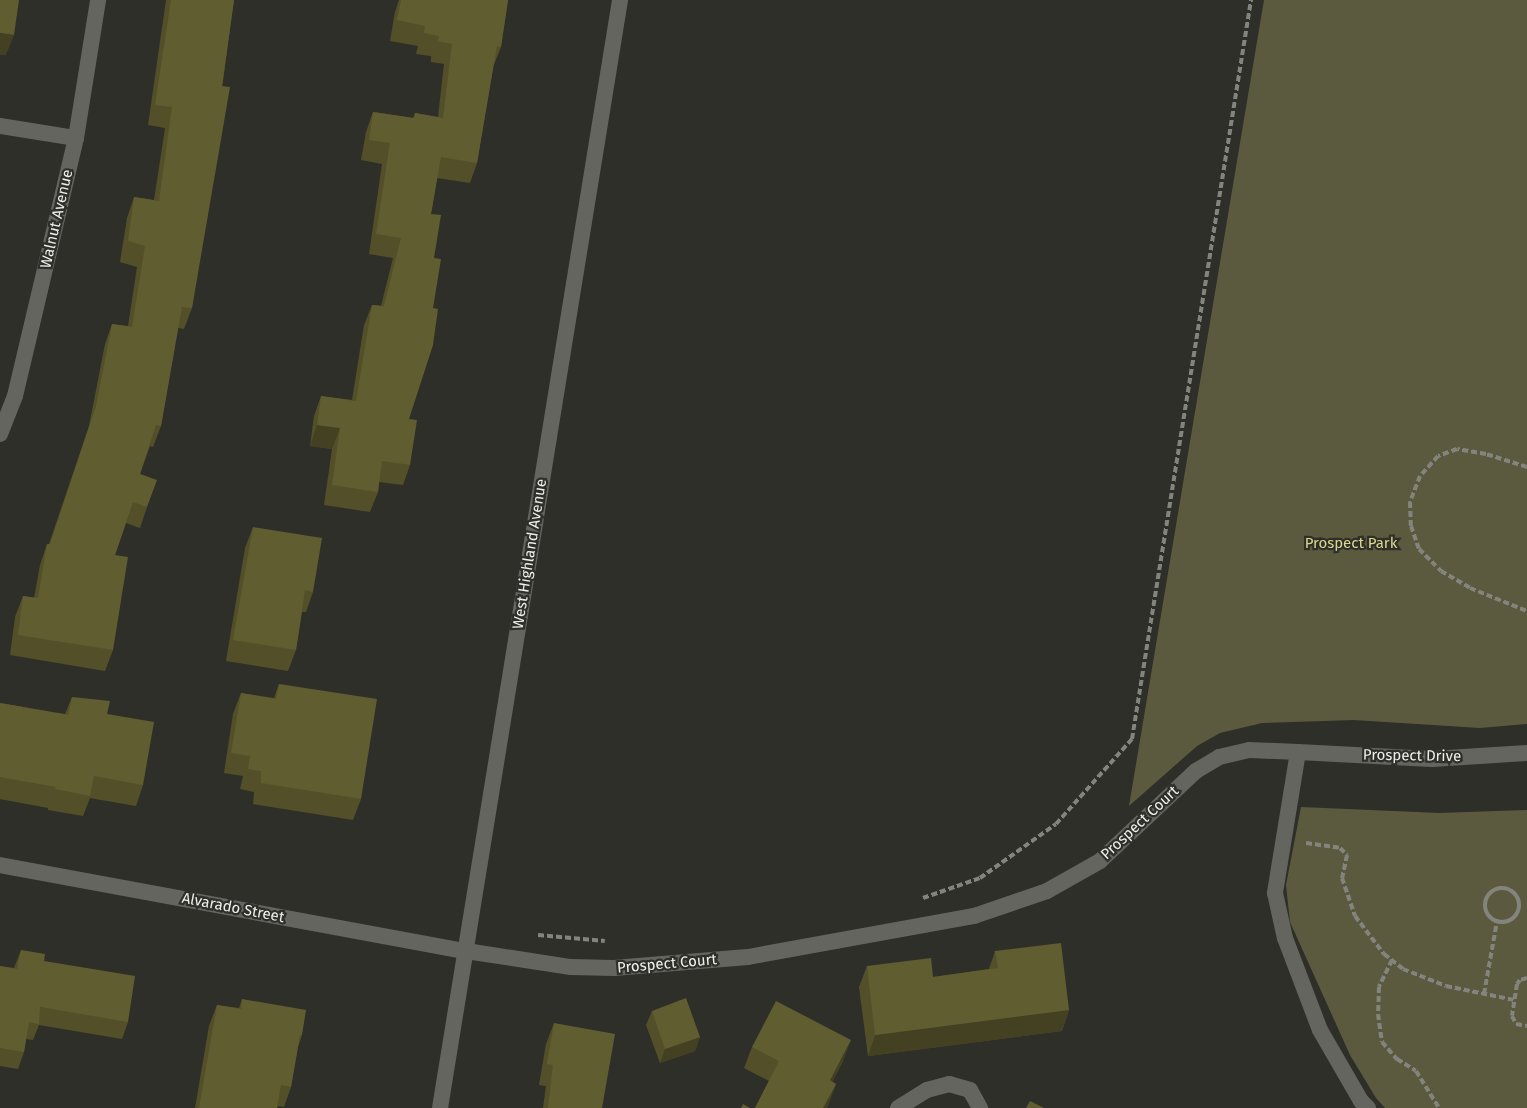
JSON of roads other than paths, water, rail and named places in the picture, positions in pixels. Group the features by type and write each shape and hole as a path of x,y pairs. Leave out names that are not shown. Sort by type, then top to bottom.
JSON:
{"street":[{"name":"Walnut Avenue","path":"0,434 15,396 76,138 98,0"},
{"name":"West Highland Avenue","path":"440,1108 620,0"},
{"path":"0,126 76,138"},
{"name":"Prospect Court","path":"466,951 571,967 614,968 748,957 974,916 1047,891 1100,861 1196,771 1219,757 1249,750 1298,752"},
{"path":"1298,752 1275,893 1285,938 1320,1030 1368,1108"},
{"name":"Prospect Drive","path":"1298,752 1432,759 1527,753"},
{"name":"Alvarado Street","path":"0,865 466,951"},
{"path":"898,1108 927,1090 949,1084 970,1090 980,1108"}],"park label":[{"name":"Prospect Park","path":"1351,544"}]}
